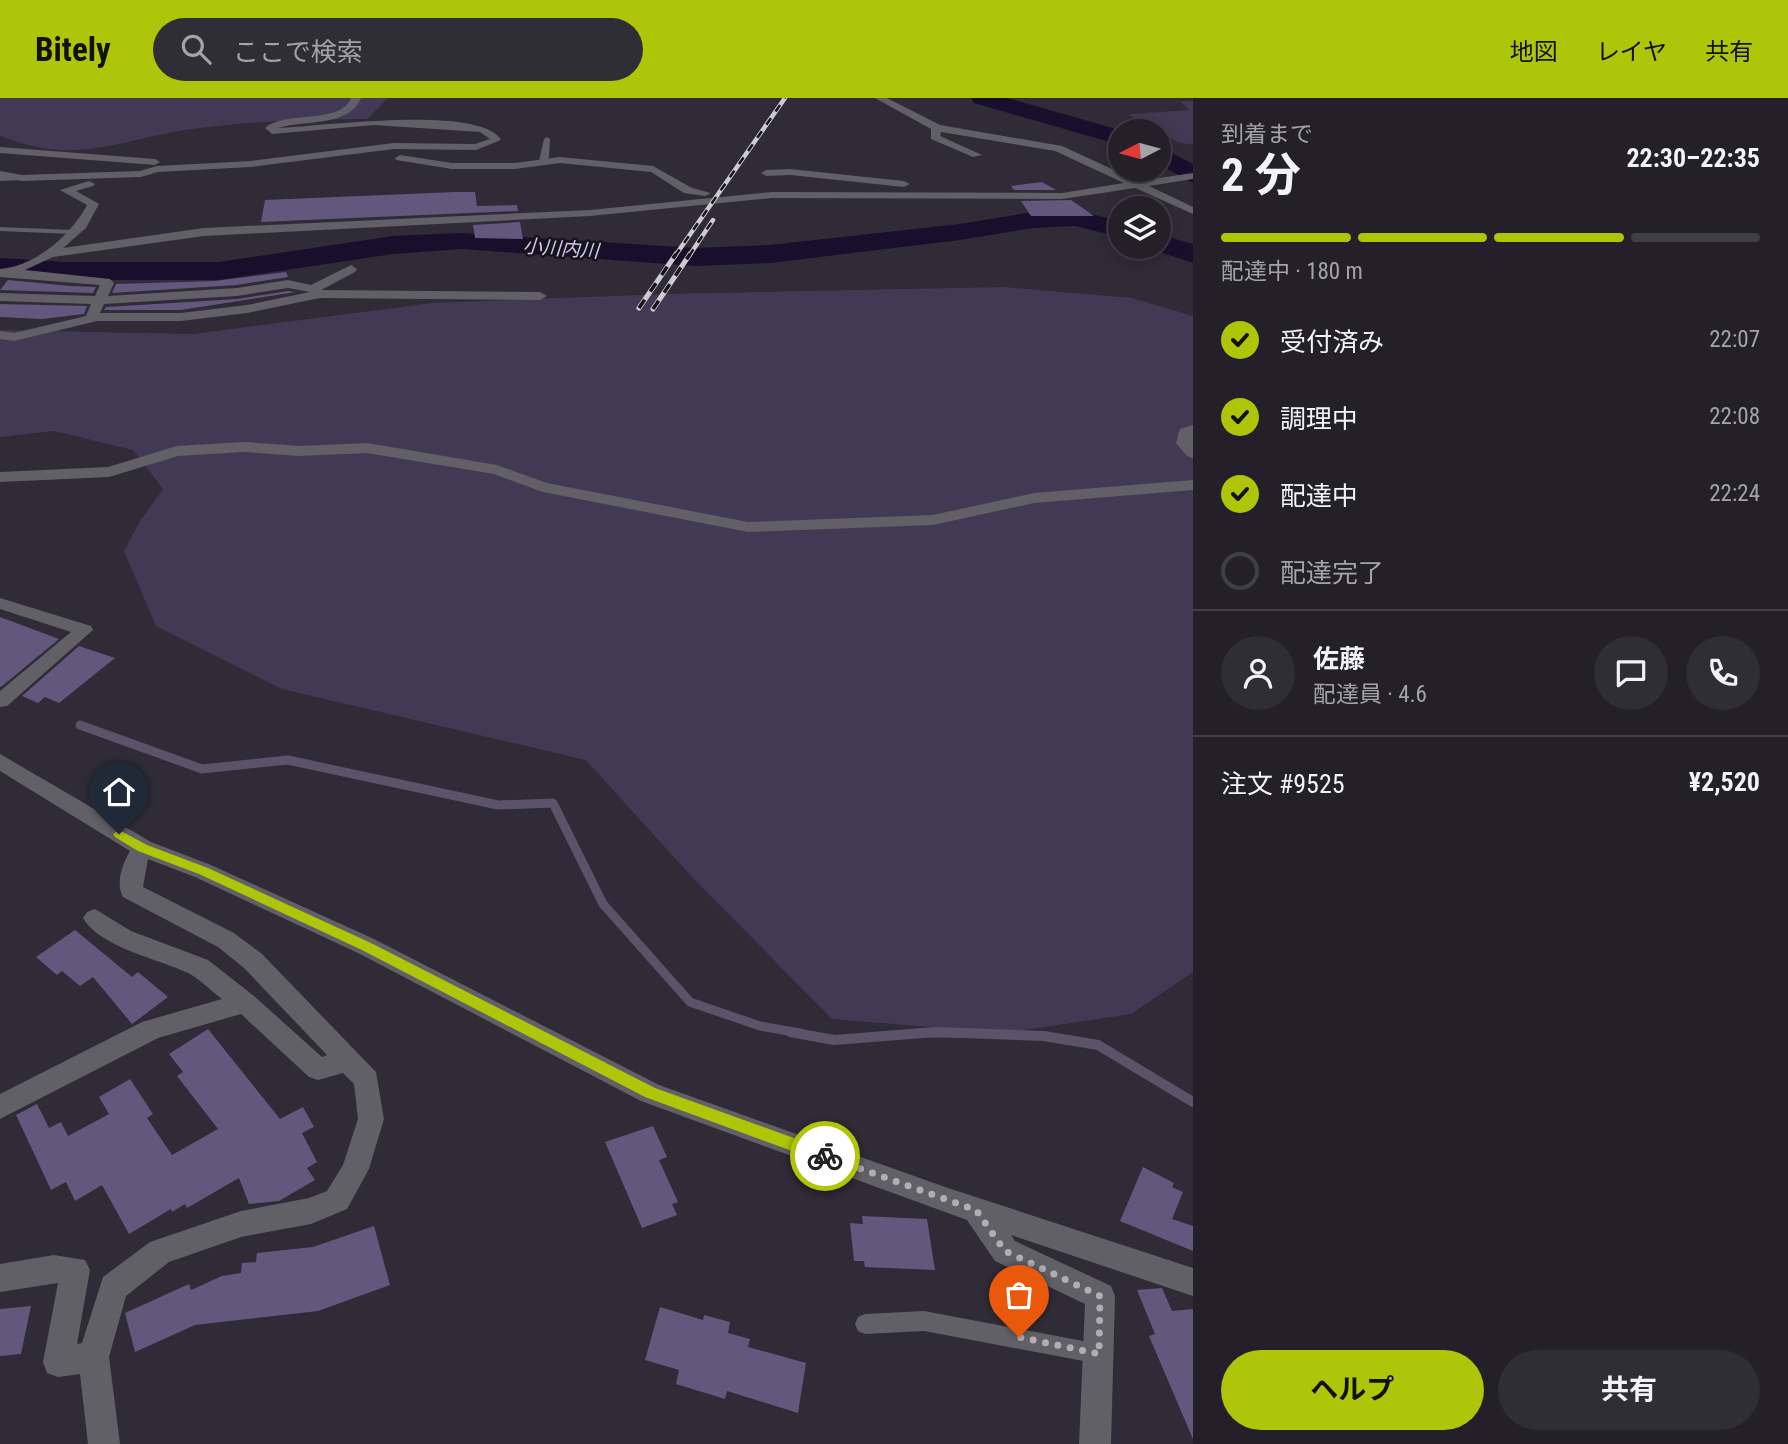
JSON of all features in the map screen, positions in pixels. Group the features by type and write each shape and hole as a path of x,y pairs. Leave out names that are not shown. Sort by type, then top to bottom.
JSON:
{"street":[{"path":"0,176 100,177 196,166 251,164 394,146 476,147 496,140 492,133 482,129 402,123 372,122 292,131 272,131 270,128 277,124 337,114 353,106 356,98"},
{"path":"880,98 937,128 1058,148 1140,185"},
{"path":"937,128 934,137 977,155"},
{"path":"0,150 196,166"},
{"path":"259,156 387,156 452,166 490,167 560,160 653,169 662,172 682,190 693,193 757,191 772,195"},
{"path":"766,173 898,182 957,197"},
{"path":"46,256 82,225 93,204 66,190 89,184 100,177"},
{"path":"5,273 46,256 210,225 276,227 359,218 445,214 494,217 604,211 661,201 772,195 1062,196 1140,185 1155,187 1192,182"},
{"path":"1155,187 1193,211"},
{"path":"593,197 604,211"},
{"path":"493,202 494,217"},
{"path":"276,227 277,212"},
{"path":"0,335 14,337 97,317 181,317 247,309 316,291 351,269"},
{"path":"5,273 108,283 92,315 97,317"},
{"path":"0,298 100,300 237,292 288,284 316,291 540,296"},
{"path":"1193,430 1185,432 1184,443 1193,453"},
{"path":"0,477 109,472 177,451 244,447 300,451 367,448 497,470 542,487 748,527 933,520 1034,498 1193,485"},
{"path":"0,603 84,630 0,701"},
{"path":"0,761 142,848 203,871 366,946 650,1093 976,1210 1193,1282"},
{"path":"104,1444 94,1357 113,1287 160,1252 242,1224 311,1211 337,1200 355,1169 371,1119 367,1080 253,961 226,940 131,891 134,864 142,848"},
{"path":"95,918 123,937 199,967 246,1003 318,1069 349,1060"},
{"path":"0,1107 151,1029 246,1003"},
{"path":"976,1210 1005,1251 1100,1296 1095,1444"},
{"path":"0,1278 54,1269 75,1270 58,1362 94,1357"}],"lane":[{"path":"541,163 545,157 547,139"},
{"path":"0,229 72,232"},
{"path":"864,1324 925,1321 1099,1354"}],"shaded area":[{"path":"0,98 388,98 367,119 221,126 172,132 101,147 55,150 0,136"},
{"path":"1179,101 1193,101 1193,144 1171,139 1171,119 1134,119 1129,114 1190,110"},
{"path":"1004,287 1132,298 1193,316 1193,972 1131,1014 1005,1033 832,1019 691,876 586,760 282,689 156,626 124,551 140,521 163,489 133,450 54,431 0,437 0,330 193,334 433,303 667,294"}],"building":[{"path":"1042,182 1056,190 1014,190 1011,186"},
{"path":"475,192 477,206 517,205 518,211 261,222 265,200"},
{"path":"1071,200 1094,216 1031,216 1021,201"},
{"path":"520,222 523,239 475,238 473,225"},
{"path":"286,272 288,277 237,285 112,293 116,284 215,281"},
{"path":"8,280 96,287 93,293 0,290"},
{"path":"296,292 181,310 104,310 106,307 237,299"},
{"path":"0,304 87,306 84,314 42,319 0,317"},
{"path":"0,617 59,639 1,687 0,686"},
{"path":"79,646 115,658 59,703 45,697 38,703 22,696"},
{"path":"75,930 132,977 138,972 168,997 132,1024 93,977 80,986 62,971 57,975 36,957"},
{"path":"208,1029 280,1119 303,1107 314,1127 302,1133 317,1162 307,1168 315,1180 279,1201 249,1204 239,1178 187,1208 185,1204 172,1212 171,1209 129,1234 102,1185 75,1201 66,1182 51,1190 16,1115 37,1104 49,1128 61,1122 68,1136 109,1114 99,1097 130,1079 153,1114 147,1118 172,1155 218,1129 177,1076 183,1072 169,1054"},
{"path":"653,1126 667,1157 659,1160 678,1202 672,1204 677,1215 642,1228 605,1142"},
{"path":"1143,1167 1174,1183 1172,1187 1183,1192 1172,1219 1193,1226 1193,1251 1120,1221"},
{"path":"862,1216 927,1219 935,1270 865,1267 864,1261 854,1261 850,1223 863,1224"},
{"path":"374,1226 390,1285 318,1311 195,1325 135,1352 125,1313 189,1284 191,1290 222,1276 241,1273 242,1263 256,1262 257,1253 313,1247"},
{"path":"1162,1288 1172,1311 1193,1309 1193,1439 1149,1336 1155,1334 1137,1290"},
{"path":"31,1306 21,1354 0,1356 0,1309"},
{"path":"660,1307 703,1320 704,1315 730,1322 728,1333 750,1339 748,1347 806,1363 798,1413 727,1391 725,1399 676,1384 679,1370 645,1360"}],"waterway":[{"path":"982,98 1108,135"},
{"path":"1171,161 1193,175"},
{"name":"小川内川","path":"0,267 66,271 219,271 393,245 462,241 695,257 770,254 960,232 1033,220 1075,218 1108,226"},
{"name":"小川内川","path":"1171,246 1193,254"},
{"path":"80,725 202,769 288,760 498,805 553,803 603,904 690,1002 760,1026 800,1033"},
{"path":"790,1032 834,1040 923,1033"},
{"path":"917,1033 923,1033"},
{"path":"923,1033 963,1033"},
{"path":"923,1033 963,1033"},
{"path":"963,1033 976,1033"},
{"path":"963,1033 1044,1036 1098,1045 1193,1102"}],"railway":[{"path":"675,256 785,98"},
{"path":"689,256 713,220"},
{"path":"639,308 676,254"},
{"path":"653,309 690,254"}],"way so far":[{"path":"825,1156 976,1210 1005,1251 1100,1296 1099,1354 1019,1337"}],"route":[{"path":"119,834 142,848 203,871 366,946 650,1093 825,1156"}]}
